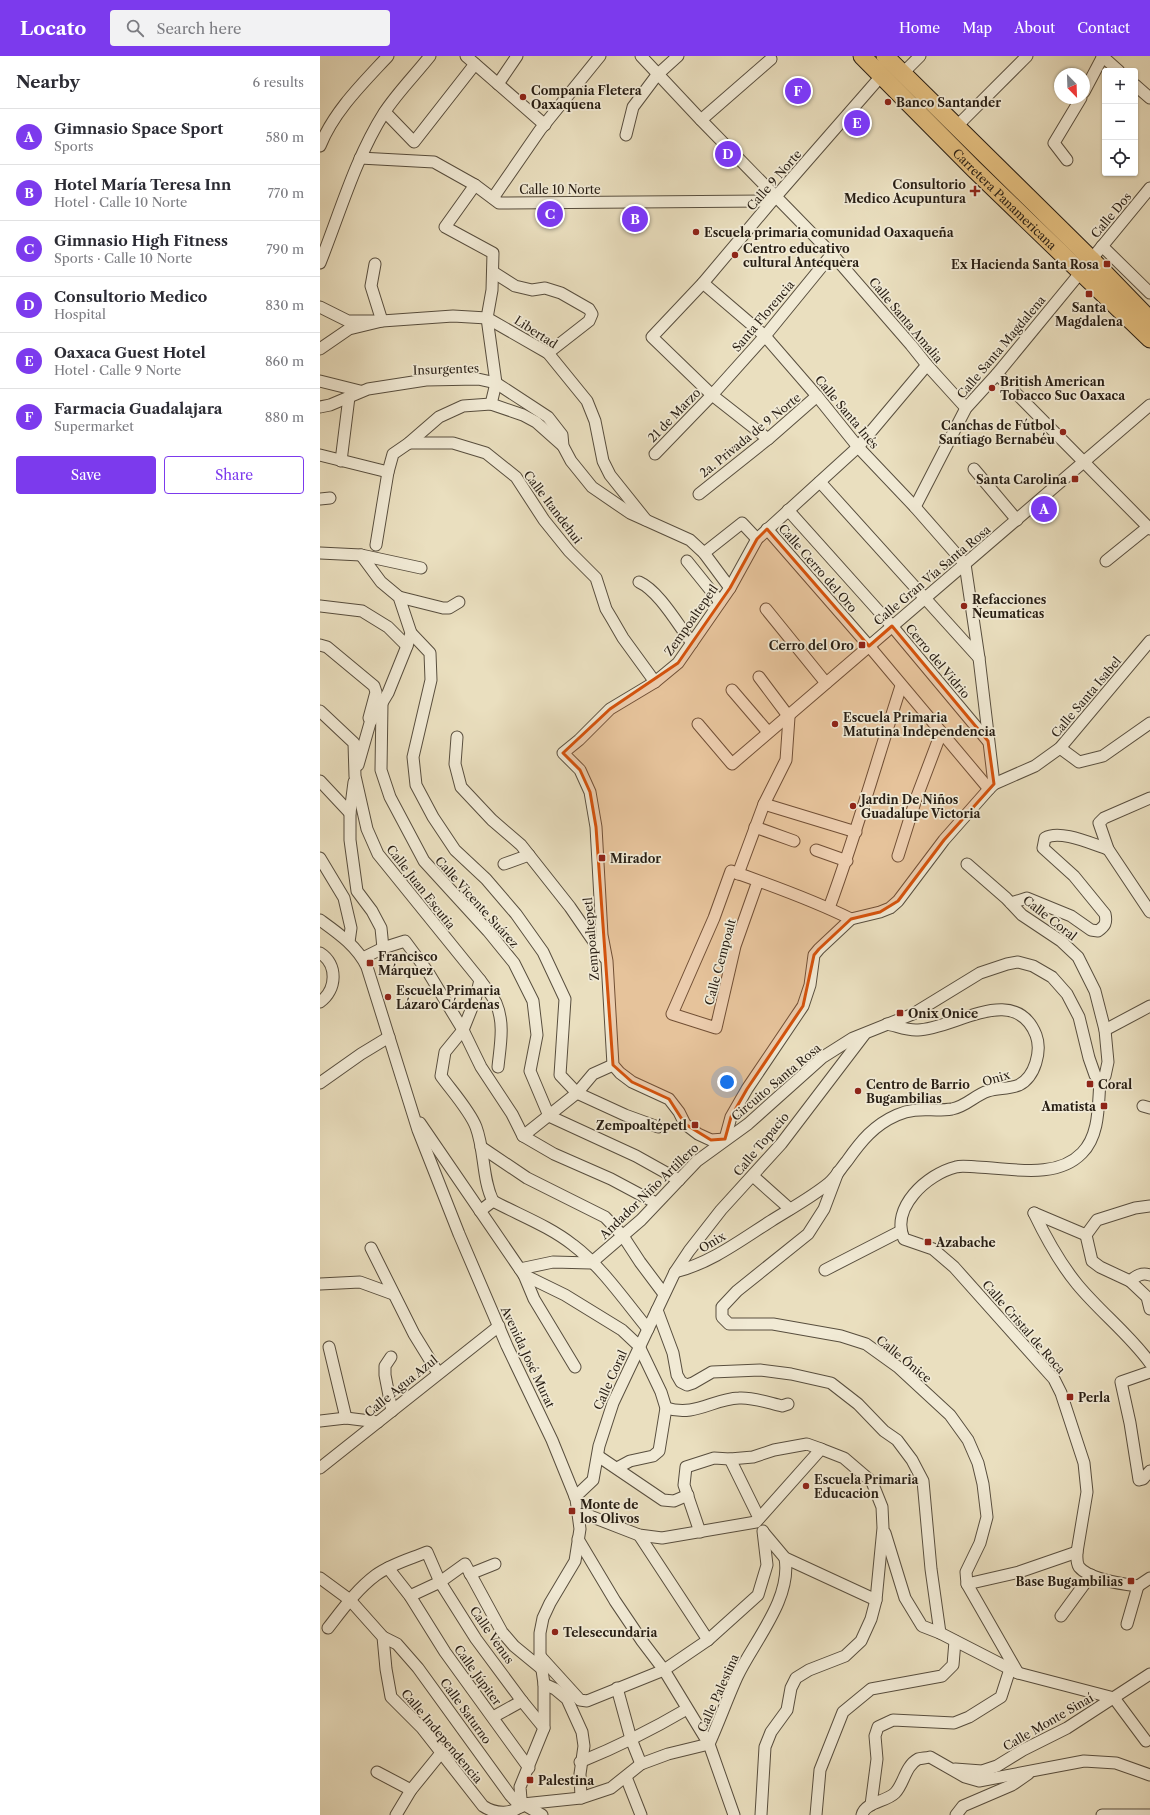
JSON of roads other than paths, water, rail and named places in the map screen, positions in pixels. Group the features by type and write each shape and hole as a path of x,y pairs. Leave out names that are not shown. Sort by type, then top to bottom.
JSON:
{"highway":[{"name":"Carretera Panamericana","path":"862,56 974,169 1091,259 1150,339"},
{"name":"Carretera Panamericana","path":"885,56 1091,259 1150,320"}],"street":[{"path":"320,146 325,134 337,114 388,56"},
{"path":"320,263 360,158 385,112 430,56"},
{"path":"498,84 517,56"},
{"path":"493,198 545,125 600,56"},
{"name":"Calle Santa Amalia","path":"641,56 657,75 774,199 832,254 911,345 926,365 966,408"},
{"path":"626,135 633,106 657,75 678,56"},
{"path":"903,73 920,56"},
{"path":"957,126 1027,56"},
{"path":"1090,80 1102,56 1116,68"},
{"path":"385,112 414,142 473,59 498,84 545,125"},
{"path":"701,120 771,59"},
{"name":"Calle 9 Norte","path":"712,395 652,337 703,283 882,75"},
{"path":"1138,88 1150,98"},
{"path":"1067,160 1054,143 1077,104"},
{"name":"Calle 10 Norte","path":"360,158 434,162 475,185 499,203 774,199"},
{"path":"475,185 445,227 493,253 492,290 487,318 496,383 491,404"},
{"name":"Calle Dos","path":"1091,259 1149,192"},
{"name":"Santa Florencia","path":"712,395 765,336 832,254"},
{"path":"1091,259 1150,293"},
{"name":"Calle Santa Magdalena","path":"915,507 966,408 997,374 1091,259"},
{"path":"320,349 349,329 382,321 371,286 375,264"},
{"path":"493,272 515,286 532,290 544,288 561,293 589,309 592,314 589,321 548,353"},
{"name":"Calle Santa Inés","path":"703,283 765,336 817,396 858,448 915,507 965,564"},
{"name":"Libertad","path":"320,307 348,321 382,321 453,316 487,318 548,353 565,371 587,401 596,421 603,461 610,476 640,511 646,521"},
{"name":"Zempoaltepetl","path":"613,1065 607,961 602,935 596,827 590,792 580,770 564,753 580,740 610,709 655,682 678,663 730,588 756,538 767,530 858,448 926,365"},
{"path":"997,374 1149,528 1106,561"},
{"name":"Insurgentes","path":"320,407 349,397 360,391 426,380 478,379 496,383 548,416 562,435 563,446 579,473 592,487 630,513 690,540 704,553 730,588"},
{"path":"320,381 360,391"},
{"path":"712,395 768,439"},
{"name":"21 de Marzo","path":"655,454 712,395"},
{"name":"2a. Privada de 9 Norte","path":"699,494 768,439 817,396"},
{"path":"341,461 349,397"},
{"path":"376,545 388,472 393,454 409,443 439,417 464,406 491,404 523,415 536,422 563,446"},
{"name":"Calle Gran Vía Santa Rosa","path":"698,724 732,764 768,732 789,717 924,598 1150,405"},
{"name":"Calle Itandehui","path":"409,443 453,443 486,453 516,477 544,520 569,551 596,578 606,609 623,638 655,682"},
{"path":"320,455 388,472"},
{"path":"974,469 1017,520"},
{"path":"820,482 979,658"},
{"name":"Cerro del Vidrio","path":"788,510 892,626 988,741"},
{"path":"704,553 742,523 756,538"},
{"name":"Calle Cerro del Oro","path":"767,530 869,646 941,733 991,786"},
{"path":"320,553 360,555 421,568"},
{"path":"360,555 381,582 399,598 443,608 448,608 459,602"},
{"path":"687,561 720,602"},
{"path":"523,1136 577,1093 593,1074 613,1065 620,1073 632,1082 669,1099 679,1112 685,1124 698,1134 711,1140 725,1139 731,1117 744,1094 803,1006 810,985 814,955 829,938 851,919 880,912 890,908 898,901 944,840 991,786 988,741 979,658 965,564"},
{"path":"639,582 645,585 658,599 692,643"},
{"path":"399,598 411,633 430,653 431,680 413,757 416,785 433,817 455,850 486,879 516,914 543,952 565,999 560,1075 577,1093 625,1115 658,1127"},
{"path":"320,606 362,611 388,627 407,646"},
{"path":"766,609 826,683"},
{"path":"383,948 380,928 372,911 357,891 350,840 350,813 355,776 370,723 388,693 411,633"},
{"name":"Calle Santa Isabel","path":"991,786 1034,766 1060,748 1150,641"},
{"path":"320,645 327,647 374,686 376,692 369,715 370,723"},
{"path":"759,677 789,717 786,760 764,804 735,872 829,908 851,919"},
{"path":"829,908 856,832 867,789 901,686"},
{"path":"732,690 768,732"},
{"name":"Calle Vicente Suárez","path":"382,703 381,770 390,797 424,861 488,931 514,963 533,1001 537,1035 530,1071 549,1116"},
{"path":"320,711 354,743 355,776"},
{"path":"1060,748 1079,762 1103,756 1150,723"},
{"path":"898,856 916,799 941,733"},
{"path":"457,737 455,764 461,787 492,820 521,844 570,907 607,961"},
{"name":"Calle Juan Escutia","path":"355,776 368,829 378,854 480,980 496,1002 502,1030 498,1067"},
{"path":"320,781 350,813"},
{"path":"1150,798 1104,818 1099,823 1108,849 1150,912"},
{"path":"764,804 856,832"},
{"path":"755,827 794,840"},
{"name":"Calle Coral","path":"1100,1081 1105,1076 1108,1062 1105,1030 1095,991 1078,957 1061,941 1022,915 1010,903 1027,898 1071,916 1091,930 1098,931 1105,926 1105,914 1074,876 1043,848 1045,838 1051,835 1061,835 1108,849"},
{"path":"816,850 846,861"},
{"path":"504,864 529,854"},
{"path":"320,858 344,898 351,928 349,942"},
{"path":"967,864 1010,903"},
{"name":"Calle Cempoalt","path":"735,872 672,1014 716,1028 735,946 758,881"},
{"path":"344,898 357,891"},
{"name":"Avenida José Murat","path":"320,920 349,942 363,958 418,1130 459,1234 499,1326 552,1440 575,1497 580,1529 575,1560 550,1603 543,1618 540,1633 540,1656 544,1684 544,1728 520,1787 521,1799 517,1811"},
{"path":"363,958 383,948 405,941 428,972 463,1030 481,1066 512,1114 523,1136 554,1154 611,1179 656,1203"},
{"path":"320,953 327,957 333,972 334,983 322,1000"},
{"name":"Circuito Santa Rosa","path":"725,1139 748,1124 823,1057 853,1038 913,1014 980,973 1018,962 1034,966 1052,977 1067,994 1079,1017 1095,1075 1100,1081"},
{"path":"480,980 475,1000 463,1030 445,1052 441,1076 475,1126 482,1148 489,1193 493,1201 551,1231 573,1245 591,1263 648,1329"},
{"path":"1105,1030 1150,1006"},
{"name":"Onix","path":"675,1272 704,1263 830,1182 867,1135 878,1125 898,1115 918,1109 950,1109 963,1106 988,1091 1006,1089 1020,1084 1031,1074 1038,1058 1036,1036 1029,1023 1016,1013 1003,1010 983,1011 934,1028 917,1030 887,1024"},
{"name":"Calle Topacio","path":"675,1272 689,1251 721,1210 781,1144 866,1033"},
{"path":"320,1083 361,1054 389,1037"},
{"path":"824,1270 903,1235 901,1220 905,1205 938,1174 957,1166 1045,1171 1066,1165 1082,1154 1091,1142 1096,1125 1100,1081"},
{"path":"413,1112 522,1272 534,1299 575,1367"},
{"path":"549,1116 636,1156 679,1180"},
{"name":"Andador Niño Artillero","path":"591,1263 623,1236 697,1160 725,1139"},
{"path":"482,1148 527,1178 605,1217 623,1236 664,1294"},
{"name":"Calle Ónice","path":"838,1172 824,1209 808,1234 737,1291 722,1307 722,1317 729,1324 773,1324 840,1336 866,1344 898,1367 950,1415 968,1440 978,1464 983,1484 987,1518 980,1543 966,1572 967,1584"},
{"path":"753,1176 790,1209"},
{"path":"480,1211 493,1201"},
{"path":"1150,1206 1135,1208 1097,1220 1086,1235 1092,1261 1100,1268 1130,1281 1147,1297 1150,1309"},
{"path":"1086,1235 1034,1213 1046,1238 1077,1284 1150,1362"},
{"name":"Calle Cristal de Roca","path":"903,1235 933,1249 954,1268 1054,1379 1061,1393 1084,1463 1087,1492 1077,1552 1079,1567 1091,1575 1113,1583 1138,1586"},
{"path":"371,1248 414,1334 438,1373"},
{"path":"522,1272 553,1262 591,1263"},
{"path":"522,1272 565,1295 622,1330 639,1346 661,1392 666,1408 659,1451 653,1456 630,1461 617,1468"},
{"name":"Calle Coral","path":"575,1497 593,1480 599,1446 613,1403 675,1272"},
{"path":"1130,1281 1138,1275 1150,1275"},
{"path":"320,1284 360,1282 393,1294"},
{"path":"657,1310 673,1353 677,1375 681,1382 687,1385 712,1372 760,1370 791,1374 831,1383 858,1404 884,1431 897,1440 912,1460 923,1480 931,1569 940,1633"},
{"name":"Calle Agua Azul","path":"320,1468 499,1326"},
{"path":"329,1347 346,1418"},
{"path":"391,1357 385,1366 384,1374 392,1411"},
{"path":"1150,1372 1121,1382 1130,1424 1139,1480 1143,1479 1150,1471"},
{"path":"666,1408 678,1411 689,1411 739,1398 782,1406 788,1404"},
{"path":"320,1421 346,1418 378,1422"},
{"path":"700,1532 684,1485 686,1467 714,1458 730,1460 753,1457 774,1450 807,1444 844,1458 872,1482 882,1507 883,1528 875,1604 872,1618 861,1641 845,1656 809,1670 796,1678 791,1688 787,1710 771,1732 765,1747 761,1815"},
{"path":"577,1511 639,1535 662,1538 759,1524 821,1449"},
{"path":"598,1456 663,1500 674,1501 688,1495"},
{"path":"730,1460 759,1524 785,1558 875,1604"},
{"path":"540,1656 580,1700 587,1701 664,1670 708,1640 758,1595 766,1566 759,1524"},
{"path":"883,1528 906,1598 922,1626 940,1633 1014,1671 1114,1698 1145,1730 1146,1741"},
{"path":"639,1535 708,1640"},
{"path":"578,1539 615,1601 664,1670 709,1744 734,1815"},
{"name":"Calle Venus","path":"388,1568 427,1552 440,1582 476,1639 544,1728"},
{"path":"1014,1671 967,1584 1019,1572 1077,1552"},
{"name":"Calle Palestina","path":"482,1810 492,1812 517,1811 581,1798 611,1788 641,1764 668,1754 709,1744 737,1677 779,1600 787,1571 785,1558"},
{"path":"410,1596 440,1582 465,1564 502,1632 514,1646 542,1669"},
{"path":"470,1574 495,1564"},
{"path":"328,1628 350,1600 376,1575 388,1568"},
{"name":"Calle Júpiter","path":"388,1568 410,1596 445,1652 529,1768"},
{"path":"1061,1616 1091,1575"},
{"path":"320,1578 350,1600 384,1637"},
{"path":"1128,1624 1138,1586 1150,1578"},
{"name":"Calle Independencia","path":"384,1637 386,1669 391,1697 422,1728 482,1810"},
{"name":"Calle Saturno","path":"384,1637 398,1644 418,1668 510,1795 517,1811"},
{"path":"816,1815 820,1770 843,1712 871,1689 942,1676 953,1665 955,1641"},
{"path":"871,1805 877,1759 875,1736 878,1727 893,1720 954,1723 969,1718 1001,1697 1014,1671"},
{"name":"Calle Monte Sinaí","path":"952,1769 982,1771 997,1766 1067,1728 1150,1674"},
{"path":"544,1684 555,1689 566,1699 575,1714 582,1732 584,1746 580,1762 581,1798"},
{"path":"617,1688 631,1739 641,1764"},
{"path":"493,1717 522,1701"},
{"path":"580,1762 663,1724 687,1709"},
{"path":"396,1815 411,1790 441,1753"},
{"path":"862,1815 862,1812 871,1805 888,1798 896,1792 908,1769 918,1759 930,1757 966,1777 979,1781 1084,1761 1116,1763 1150,1775"},
{"path":"956,1815 963,1806 1012,1785 1031,1771"},
{"path":"377,1772 411,1790"},
{"path":"626,1777 641,1815"},
{"path":"517,1811 542,1815"},
{"path":"1102,1815 1150,1815"}],"place":[{"name":"Farmacia Guadalajara","path":"798,91"},
{"name":"Compania Fletera Oaxaquena","path":"523,97"},
{"name":"Banco Santander","path":"888,102"},
{"name":"Oaxaca Guest Hotel","path":"857,123"},
{"name":"Consultorio Medico","path":"728,154"},
{"name":"Consultorio Medico Acupuntura","path":"975,191"},
{"name":"Gimnasio High Fitness","path":"550,214"},
{"name":"Hotel María Teresa Inn","path":"635,219"},
{"name":"Escuela primaria comunidad Oaxaqueña","path":"696,232"},
{"name":"Centro educativo cultural Antequera","path":"735,255"},
{"name":"Ex Hacienda Santa Rosa","path":"1107,264"},
{"name":"Santa Magdalena","path":"1089,294"},
{"name":"British American Tobacco Suc Oaxaca","path":"992,388"},
{"name":"Canchas de Fútbol Santiago Bernabéu","path":"1063,432"},
{"name":"Santa Carolina","path":"1075,479"},
{"name":"Gimnasio Space Sport","path":"1044,509"},
{"name":"Refacciones Neumaticas","path":"964,606"},
{"name":"Cerro del Oro","path":"862,645"},
{"name":"Escuela Primaria Matutina Independencia","path":"835,724"},
{"name":"Jardin De Niños Guadalupe Victoria","path":"853,806"},
{"name":"Mirador","path":"602,858"},
{"name":"Francisco Márquez","path":"370,963"},
{"name":"Escuela Primaria Lázaro Cárdenas","path":"388,997"},
{"name":"Onix Onice","path":"900,1013"},
{"name":"Coral","path":"1090,1084"},
{"name":"Centro de Barrio Bugambilias","path":"858,1091"},
{"name":"Amatista","path":"1104,1106"},
{"name":"Zempoaltépetl","path":"695,1125"},
{"name":"Azabache","path":"928,1242"},
{"name":"Perla","path":"1070,1397"},
{"name":"Escuela Primaria Educacion","path":"806,1486"},
{"name":"Monte de los Olivos","path":"572,1511"},
{"name":"Base Bugambilias","path":"1131,1581"},
{"name":"Telesecundaria","path":"555,1632"},
{"name":"Palestina","path":"530,1780"}]}
